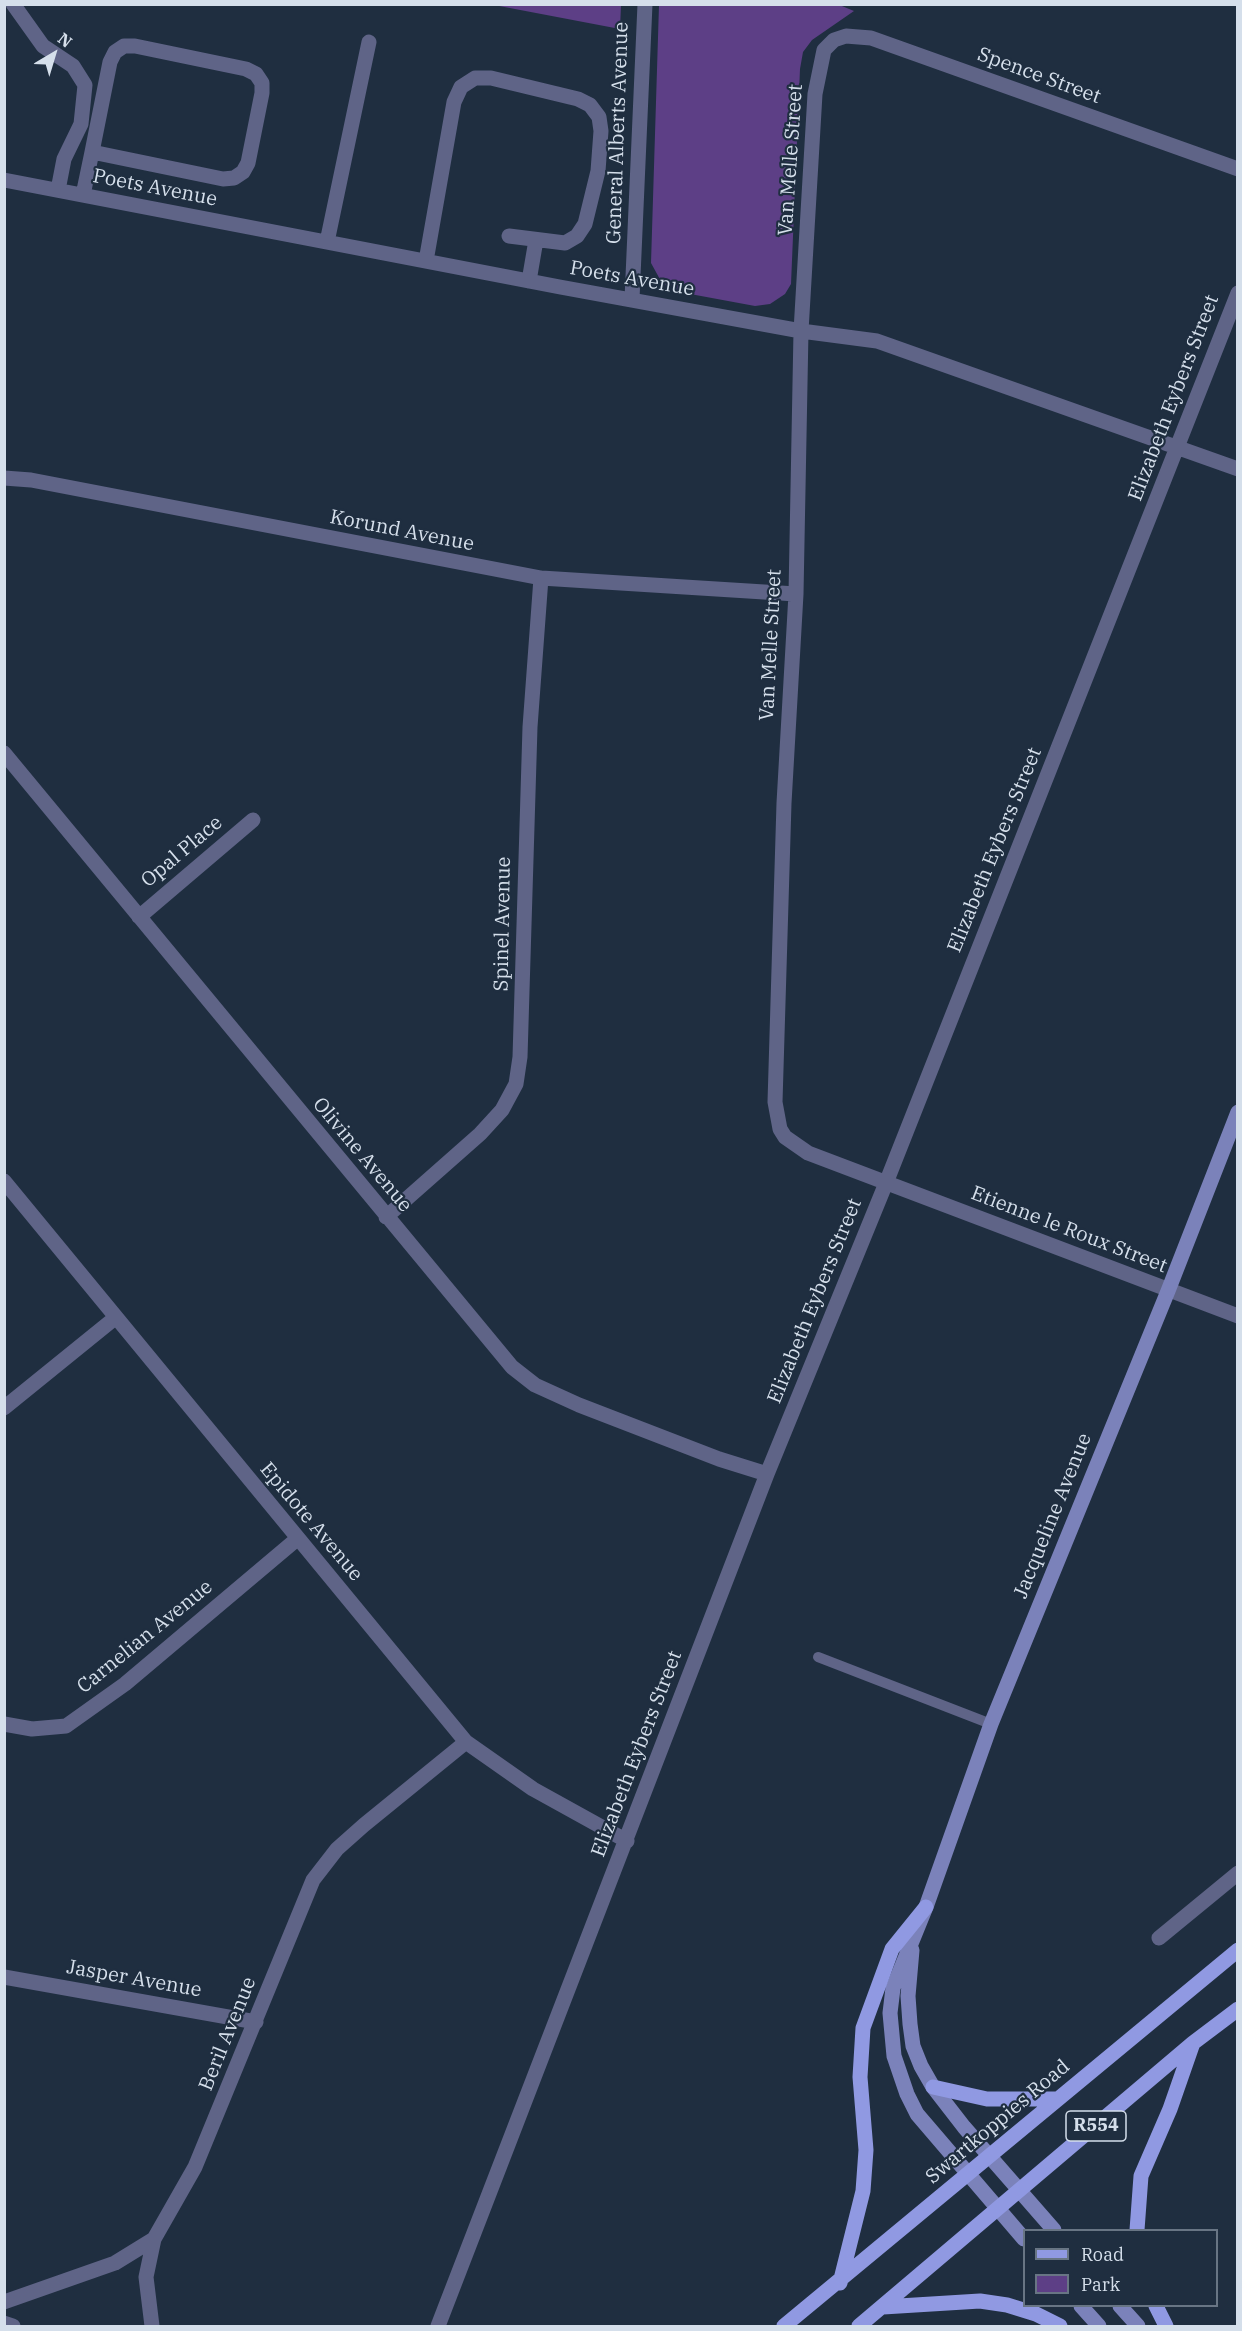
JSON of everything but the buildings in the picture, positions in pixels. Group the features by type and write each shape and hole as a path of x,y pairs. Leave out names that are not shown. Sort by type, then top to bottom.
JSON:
{"main road":[{"path":"840,2283 864,2181 866,2150 860,2077 864,2028 892,1948 926,1907"},
{"name":"Swartkoppies Road","path":"784,2326 840,2283 966,2174 1238,1950"},
{"name":"R554","path":"860,2326 1193,2043 1238,2009"},
{"path":"1137,2229 1141,2176 1170,2109 1193,2043"},
{"path":"933,2087 987,2099 1059,2099"},
{"path":"883,2307 980,2301 1007,2305 1036,2314 1060,2326"},
{"path":"1156,2307 1166,2326"}],"street":[{"path":"13,4 43,46 73,66 85,85 81,124 64,159 58,190"},
{"name":"General Alberts Avenue","path":"632,299 645,4"},
{"name":"Spence Street","path":"827,45 846,36 871,38 1238,169"},
{"path":"327,242 369,42"},
{"name":"Van Melle Street","path":"827,45 819,65 815,94 801,331 796,594 784,803 776,1110 780,1129 796,1145 820,1158 886,1183"},
{"path":"83,195 110,62 115,52 124,46 135,46 246,69 256,74 262,83 248,162 243,172 234,178 223,179 92,152"},
{"path":"426,261 454,102 461,87 475,78 491,78 578,99 590,105 599,117 601,131 598,171 585,224 577,236 565,243 509,236"},
{"name":"Poets Avenue","path":"4,180 529,281 801,331 877,341 1238,469"},
{"path":"529,281 536,240"},
{"name":"Elizabeth Eybers Street","path":"438,2326 767,1474 886,1183 1238,293"},
{"name":"Korund Avenue","path":"4,478 31,480 541,578 796,594"},
{"name":"Spinel Avenue","path":"386,1217 480,1134 502,1110 516,1084 520,1057 530,727 541,578"},
{"name":"Olivine Avenue","path":"4,753 386,1217 495,1348 523,1377 579,1405 719,1459 767,1474"},
{"name":"Opal Place","path":"139,916 253,820"},
{"name":"Jacqueline Avenue","path":"1023,2239 917,2114 906,2094 894,2056 890,2013 893,1988 903,1957 926,1907 991,1724 1233,1136 1238,1112"},
{"name":"Epidote Avenue","path":"4,1181 466,1742 533,1789 627,1841"},
{"name":"Etienne le Roux Street","path":"886,1183 1238,1316"},
{"path":"4,1408 115,1318"},
{"name":"Carnelian Avenue","path":"4,1724 51,1729 74,1721 125,1684 297,1539"},
{"name":"Beril Avenue","path":"4,2302 106,2267 154,2239 195,2168 256,2022 305,1896 324,1864 364,1825 466,1742"},
{"path":"1159,1938 1238,1873"},
{"name":"Jacqueline Avenue","path":"913,1938 908,1996 913,2046 933,2087 1053,2229"},
{"name":"Jasper Avenue","path":"4,1977 256,2022"},
{"path":"152,2326 146,2277 154,2239"},
{"path":"1082,2307 1099,2326"},
{"path":"1121,2307 1138,2326"},
{"path":"4,2324 13,2326"}],"lane":[{"path":"819,1657 991,1724"}],"green space":[{"path":"837,4 854,11 812,40 803,52 800,69 791,284 785,294 770,304 755,306 674,291 662,283 651,263 659,5"},
{"path":"494,5 621,5 620,29"}]}
